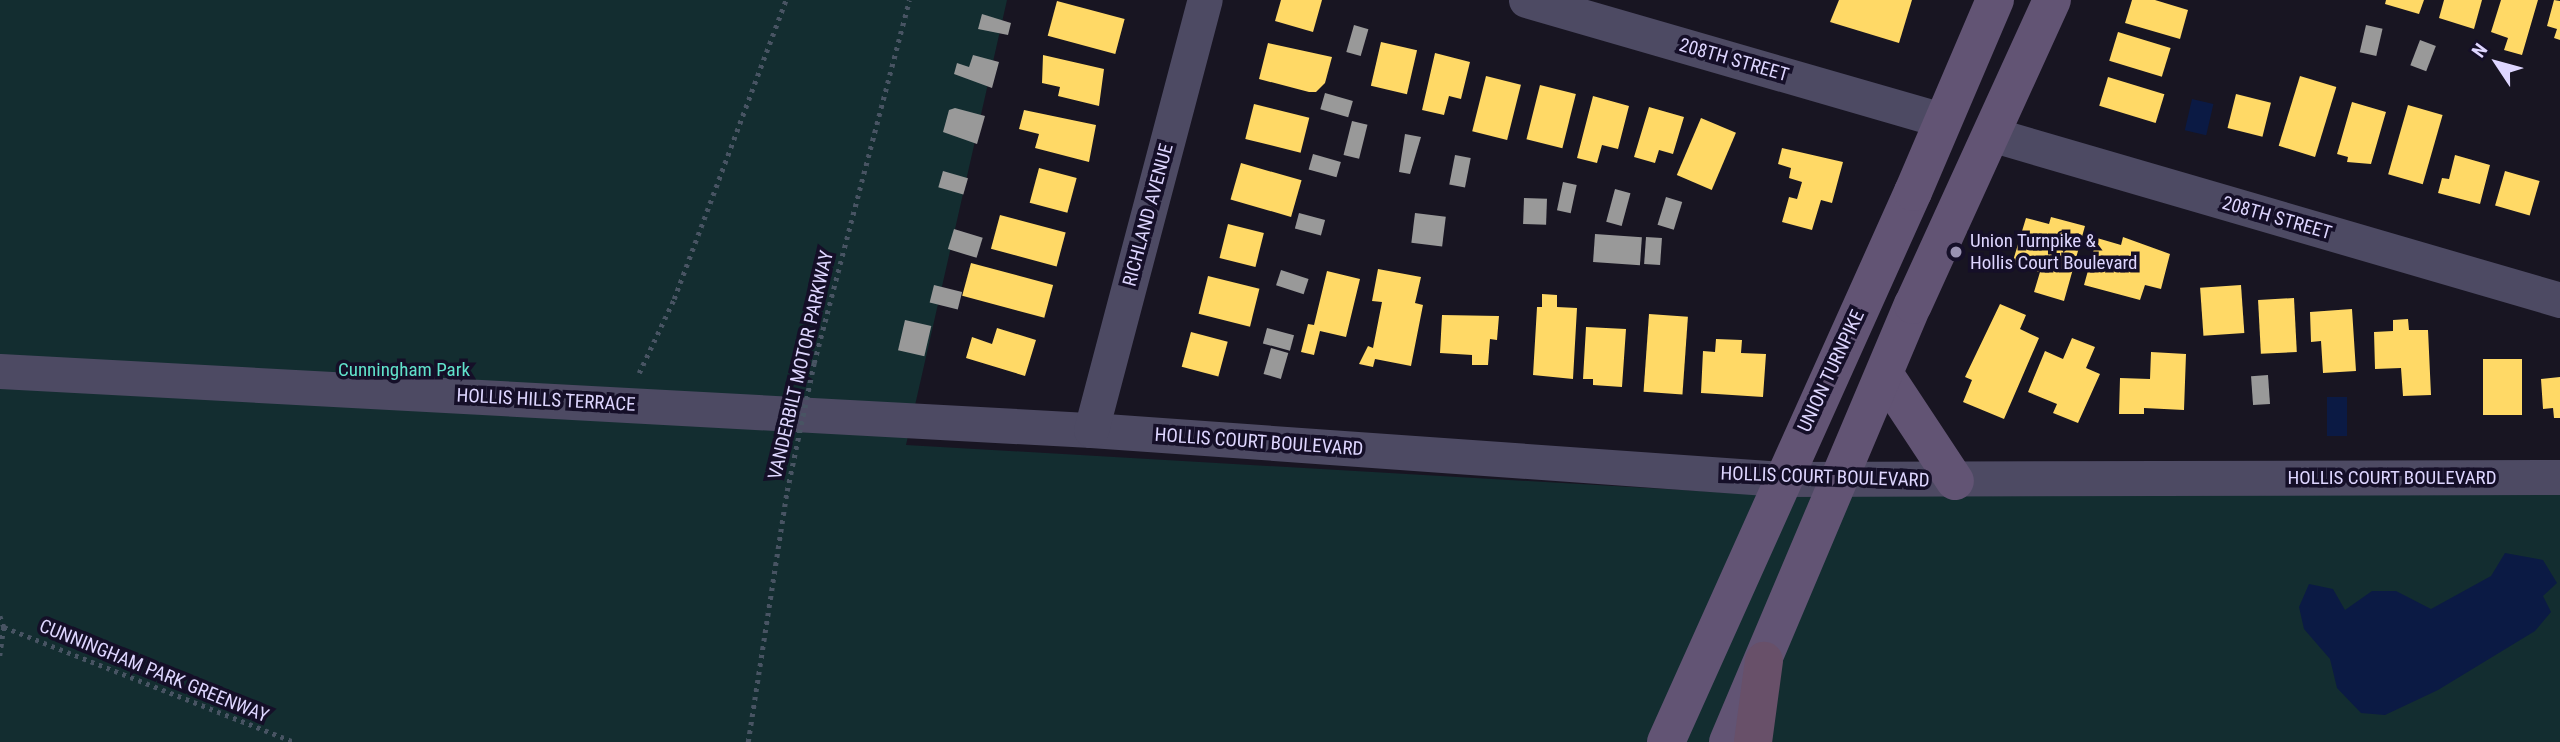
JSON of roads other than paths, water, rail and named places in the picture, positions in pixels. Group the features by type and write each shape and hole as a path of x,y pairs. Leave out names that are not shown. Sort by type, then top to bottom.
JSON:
{"highway":[{"path":"1753,742 1764,660"}],"main road":[{"name":"UNION TURNPIKE","path":"1666,742 1781,479 1913,192 1995,0"},
{"path":"1728,742 1885,375 2052,0"},
{"path":"1885,375 1955,481"}],"street":[{"name":"RICHLAND AVENUE","path":"1091,430 1205,0"},
{"name":"208TH STREET","path":"1527,0 1942,120"},
{"name":"208TH STREET","path":"1994,135 2560,300"},
{"name":"HOLLIS HILLS TERRACE","path":"0,371 1091,430"},
{"name":"HOLLIS COURT BOULEVARD","path":"1091,430 1781,479 1842,476 1955,481 2560,477"}],"water":[{"path":"2192,99 2213,104 2206,135 2185,130"},
{"path":"2327,397 2347,397 2347,436 2327,436"},
{"path":"2505,553 2543,560 2557,583 2543,596 2551,612 2535,631 2438,690 2385,715 2361,713 2337,688 2330,659 2304,629 2299,607 2309,584 2333,589 2345,610 2372,591 2396,591 2431,609 2491,576"}],"place":[{"name":"Union Turnpike & Hollis Court Boulevard","path":"1956,252"}],"park label":[{"name":"Cunningham Park","path":"404,370"}]}
